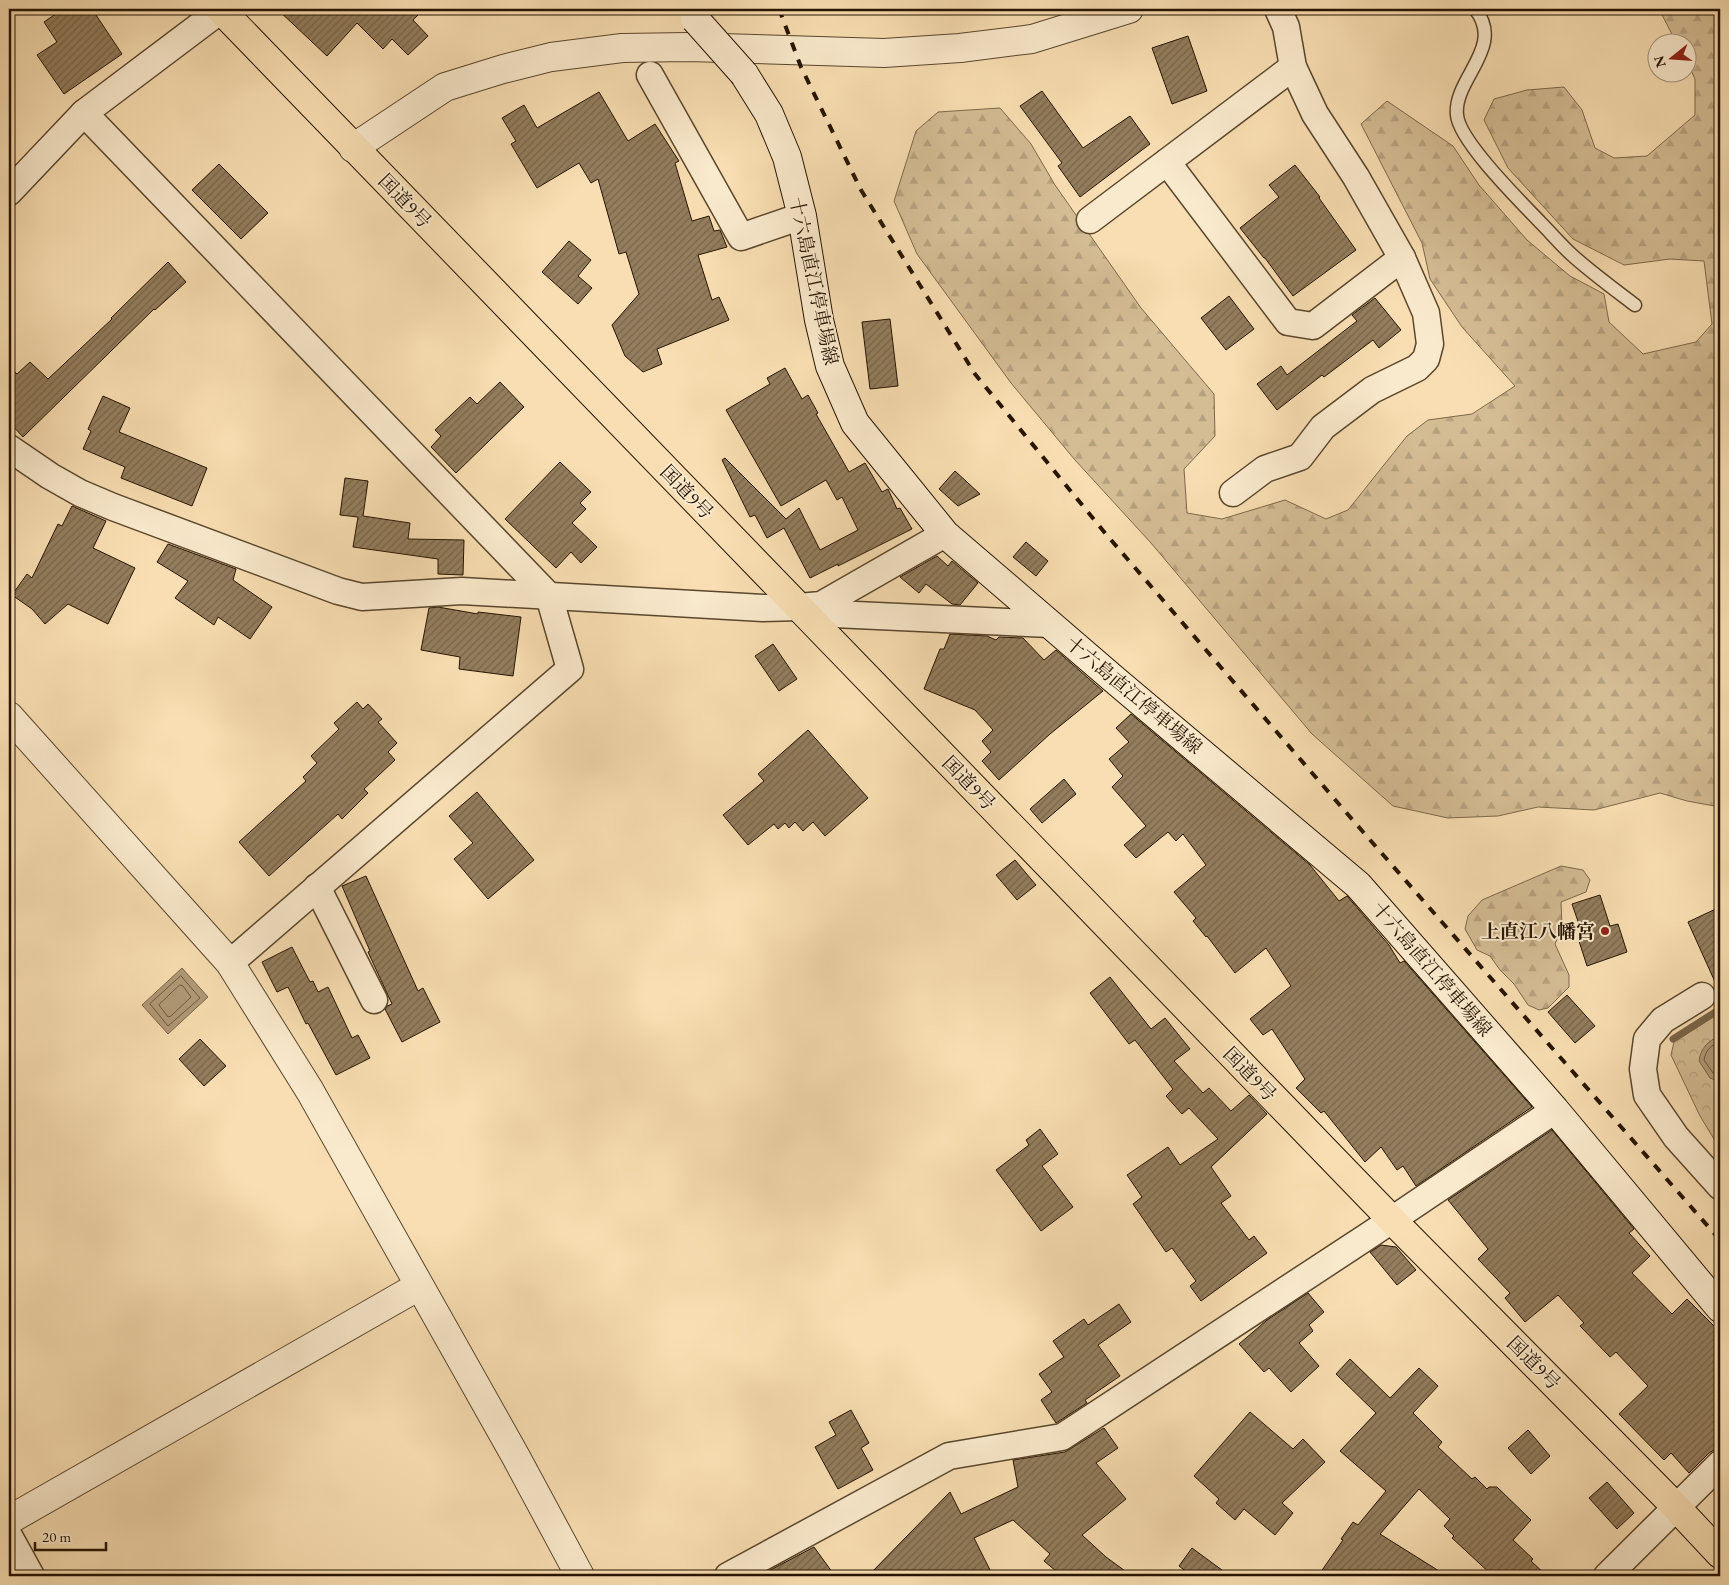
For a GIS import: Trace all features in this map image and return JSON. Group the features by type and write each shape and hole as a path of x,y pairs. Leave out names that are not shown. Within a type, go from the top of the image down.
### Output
{"highway":[{"name":"国道9号","path":"221,9 353,148 810,606 1392,1220 1676,1507 1720,1554"}],"street":[{"path":"9,192 84,113 221,9"},
{"path":"353,148 445,87 503,69 551,57 622,48 688,47 884,53 960,48 1032,39 1129,9"},
{"path":"1233,493 1265,469 1300,457 1323,427 1372,390 1417,368 1426,358 1430,344 1426,313 1402,258 1356,177 1315,114 1293,67 1286,27 1278,9"},
{"name":"十六島直江停車場線","path":"689,14 744,74 769,114 787,157 802,216 819,320 830,366 855,423 945,534 1358,885 1556,1110 1720,1308"},
{"path":"1090,220 1293,67"},
{"path":"650,75 742,237 802,216"},
{"path":"84,113 549,596 570,669 230,963"},
{"path":"1167,162 1288,322 1313,326 1402,258"},
{"path":"9,448 50,476 80,493 113,507 338,591 362,597 462,591 763,608 810,606 834,614 1050,624"},
{"path":"810,606 945,534"},
{"path":"9,716 230,963 310,1091 516,1457 580,1576"},
{"path":"318,887 374,1000"},
{"path":"1702,996 1663,1020 1647,1039 1643,1069 1647,1095 1676,1137 1720,1186"},
{"path":"728,1576 949,1456 1062,1437 1556,1110"},
{"path":"1701,1152 1720,1180"},
{"path":"9,1520 419,1286"},
{"path":"1607,1576 1720,1464"},
{"path":"9,1536 31,1576"}],"lane":[{"path":"1475,9 1486,32 1479,60 1460,92 1457,115 1463,132 1496,176 1571,254 1635,305"}],"green space":[{"path":"1659,9 1720,9 1720,807 1687,801 1660,793 1594,810 1538,807 1498,816 1448,818 1393,806 1312,734 1151,543 1075,460 1011,383 917,254 894,201 916,131 938,112 1000,108 1031,144 1055,185 1141,308 1214,394 1215,436 1184,469 1187,513 1222,519 1285,500 1326,519 1348,510 1407,436 1428,420 1472,414 1515,386 1462,327 1430,279 1422,243 1361,124 1387,101 1453,146 1479,185 1527,240 1570,276 1604,294 1609,322 1643,354 1696,342 1712,324 1704,261 1670,259 1624,265 1573,239 1508,168 1484,120 1494,99 1527,90 1564,87 1582,110 1595,148 1614,158 1647,156 1695,115 1696,32 1671,32"},
{"path":"1561,866 1583,870 1590,880 1586,892 1561,902 1562,927 1555,944 1569,975 1569,987 1548,1008 1539,1010 1528,1005 1514,984 1500,970 1490,956 1477,950 1465,929 1468,916 1482,900"},
{"path":"1720,1013 1720,1149 1700,1116 1671,1055 1674,1042"}],"water":[{"path":"182,968 208,997 168,1034 142,1005"},
{"path":"1720,1035 1720,1082 1710,1078 1699,1061 1701,1052 1706,1045"}],"building":[{"path":"63,9 92,9 122,54 64,94 37,55 57,42 44,22"},
{"path":"277,9 424,9 413,20 428,36 408,55 392,39 383,49 357,23 327,56"},
{"path":"1188,36 1207,91 1172,104 1152,48"},
{"path":"1042,91 1083,148 1130,116 1150,144 1080,197 1058,166 1062,163 1020,106"},
{"path":"599,92 628,141 655,124 679,161 675,163 692,221 709,216 714,231 720,230 727,247 698,255 712,300 719,297 729,320 657,349 662,364 643,372 625,356 612,325 639,294 626,252 619,254 598,179 591,183 579,163 537,188 511,144 516,141 502,118 524,105 537,128"},
{"path":"219,164 268,213 241,239 192,190"},
{"path":"1295,165 1320,197 1356,250 1293,296 1240,228 1279,197 1269,185"},
{"path":"569,241 591,260 578,276 592,288 578,304 542,272"},
{"path":"168,262 186,282 154,309 23,437 9,422 9,366 17,374 30,362 48,379 112,319"},
{"path":"1229,296 1254,329 1226,350 1201,318"},
{"path":"1375,298 1401,330 1379,348 1373,340 1324,377 1322,375 1277,410 1257,384 1281,366 1287,375 1357,321 1352,315"},
{"path":"890,319 898,386 870,389 862,322"},
{"path":"785,368 802,399 808,395 818,413 816,414 849,472 865,463 882,492 888,489 897,509 900,508 912,529 810,578 784,528 767,538 755,515 750,517 722,460 725,458 786,519 799,508 820,550 858,530 842,497 837,500 826,480 781,506 726,410 770,384 767,378"},
{"path":"500,382 524,407 456,473 431,447 441,436 435,430 470,397 477,404"},
{"path":"103,396 130,408 119,432 207,468 192,506 121,478 125,467 83,449 91,431 88,429"},
{"path":"560,462 591,492 580,503 586,509 572,523 597,547 581,563 571,552 556,568 505,519"},
{"path":"955,471 980,494 958,506 939,489"},
{"path":"345,478 368,481 363,516 410,523 408,539 464,540 463,575 438,574 438,559 353,547 358,517 340,515"},
{"path":"72,506 106,521 93,548 135,568 108,624 68,604 45,624 32,609 12,595 27,574 32,578 58,524 62,526"},
{"path":"1026,542 1048,561 1036,576 1013,557"},
{"path":"168,544 236,569 233,580 272,607 250,639 218,617 214,625 175,598 188,581 157,562"},
{"path":"937,556 948,566 952,561 978,583 960,605 952,604 926,584 919,593 900,577"},
{"path":"438,607 478,614 478,612 521,617 513,676 459,669 460,657 421,650 429,608"},
{"path":"950,634 987,636 996,640 999,637 1023,638 1044,660 1056,650 1103,691 1050,734 999,780 982,761 991,752 982,741 993,730 975,710 924,689 940,649 944,649"},
{"path":"773,644 797,679 779,691 755,656"},
{"path":"357,702 363,709 368,704 382,719 378,722 397,743 388,752 395,760 364,789 368,793 342,819 338,814 269,876 239,842 306,781 303,777 317,763 311,756 339,729 334,723"},
{"path":"1131,714 1310,865 1339,901 1347,896 1389,945 1400,963 1404,961 1532,1107 1416,1186 1403,1166 1397,1170 1381,1147 1365,1162 1324,1111 1321,1113 1296,1088 1305,1079 1272,1029 1263,1035 1250,1019 1291,986 1266,948 1235,973 1193,921 1196,918 1174,892 1206,865 1183,834 1176,841 1168,832 1136,858 1124,845 1146,826 1112,787 1123,776 1109,759 1129,742 1116,728"},
{"path":"808,730 868,798 825,836 813,822 803,831 795,822 789,828 785,823 778,829 774,824 748,845 723,815 764,781 758,774"},
{"path":"1064,779 1076,794 1042,823 1030,809"},
{"path":"477,792 534,860 488,899 454,859 473,843 449,816"},
{"path":"1015,860 1036,885 1017,900 996,875"},
{"path":"366,876 418,991 423,988 440,1022 402,1042 385,1009 392,1004 368,952 370,951 342,886"},
{"name":"上直江八幡宮","path":"1600,895 1610,926 1618,924 1627,952 1587,966 1578,938 1583,936 1572,904"},
{"path":"1720,907 1720,993 1688,922"},
{"path":"292,947 310,982 313,981 318,992 328,987 352,1038 358,1035 370,1058 336,1075 308,1023 306,1024 288,987 277,992 262,962"},
{"path":"1110,977 1151,1029 1165,1018 1190,1049 1174,1061 1203,1093 1209,1088 1231,1111 1249,1095 1267,1114 1211,1167 1231,1196 1221,1203 1249,1240 1254,1236 1267,1253 1201,1301 1190,1286 1196,1281 1172,1248 1166,1252 1133,1204 1142,1197 1127,1175 1168,1147 1180,1165 1218,1139 1189,1108 1182,1114 1166,1096 1173,1089 1135,1040 1129,1044 1090,993"},
{"path":"1567,995 1595,1026 1575,1043 1548,1012"},
{"path":"200,1039 226,1066 204,1086 179,1059"},
{"path":"1040,1129 1058,1154 1042,1166 1073,1207 1041,1231 996,1170 1029,1145 1026,1140"},
{"path":"1552,1130 1634,1229 1629,1233 1650,1256 1632,1273 1672,1314 1687,1299 1720,1332 1720,1446 1709,1453 1689,1473 1671,1453 1664,1460 1619,1414 1648,1386 1616,1352 1610,1357 1580,1326 1584,1323 1558,1295 1525,1322 1505,1298 1510,1293 1478,1259 1488,1249 1448,1200"},
{"path":"1381,1245 1396,1247 1416,1270 1397,1285 1370,1252"},
{"path":"1308,1293 1324,1312 1309,1325 1313,1331 1299,1343 1319,1366 1291,1392 1269,1368 1264,1372 1239,1344 1267,1320"},
{"path":"1119,1304 1131,1322 1098,1345 1120,1376 1085,1400 1087,1403 1056,1423 1041,1400 1052,1392 1039,1374 1064,1357 1053,1341 1084,1319 1088,1325"},
{"path":"1350,1359 1390,1398 1419,1368 1438,1386 1413,1413 1442,1442 1438,1447 1472,1479 1475,1477 1487,1489 1489,1487 1497,1487 1531,1520 1513,1540 1547,1576 1493,1576 1452,1538 1454,1536 1444,1526 1450,1519 1419,1489 1380,1534 1447,1576 1318,1576 1353,1522 1358,1525 1386,1491 1340,1451 1376,1413 1336,1374"},
{"path":"851,1410 869,1443 861,1448 873,1470 838,1489 815,1447 836,1435 829,1422"},
{"path":"1250,1412 1293,1449 1303,1439 1325,1462 1282,1503 1293,1513 1275,1535 1244,1509 1235,1520 1216,1503 1219,1499 1194,1476"},
{"path":"1104,1428 1118,1448 1096,1463 1126,1499 1082,1535 1106,1557 1132,1576 1062,1576 1044,1561 1050,1554 1013,1520 974,1538 993,1576 868,1576 950,1492 961,1514 1018,1487 1013,1460 1065,1452"},
{"path":"1528,1430 1550,1456 1531,1474 1508,1448"},
{"path":"1607,1482 1634,1513 1617,1529 1589,1498"},
{"path":"814,1547 835,1576 759,1576"},
{"path":"1192,1548 1230,1576 1192,1576 1179,1566"}],"waterway":[{"path":"1673,1039 1720,1009"}],"railway":[{"path":"779,9 801,67 861,190 975,374 1105,533 1357,825 1720,1240"}],"place":[{"name":"上直江八幡宮","path":"1605,931"}]}
